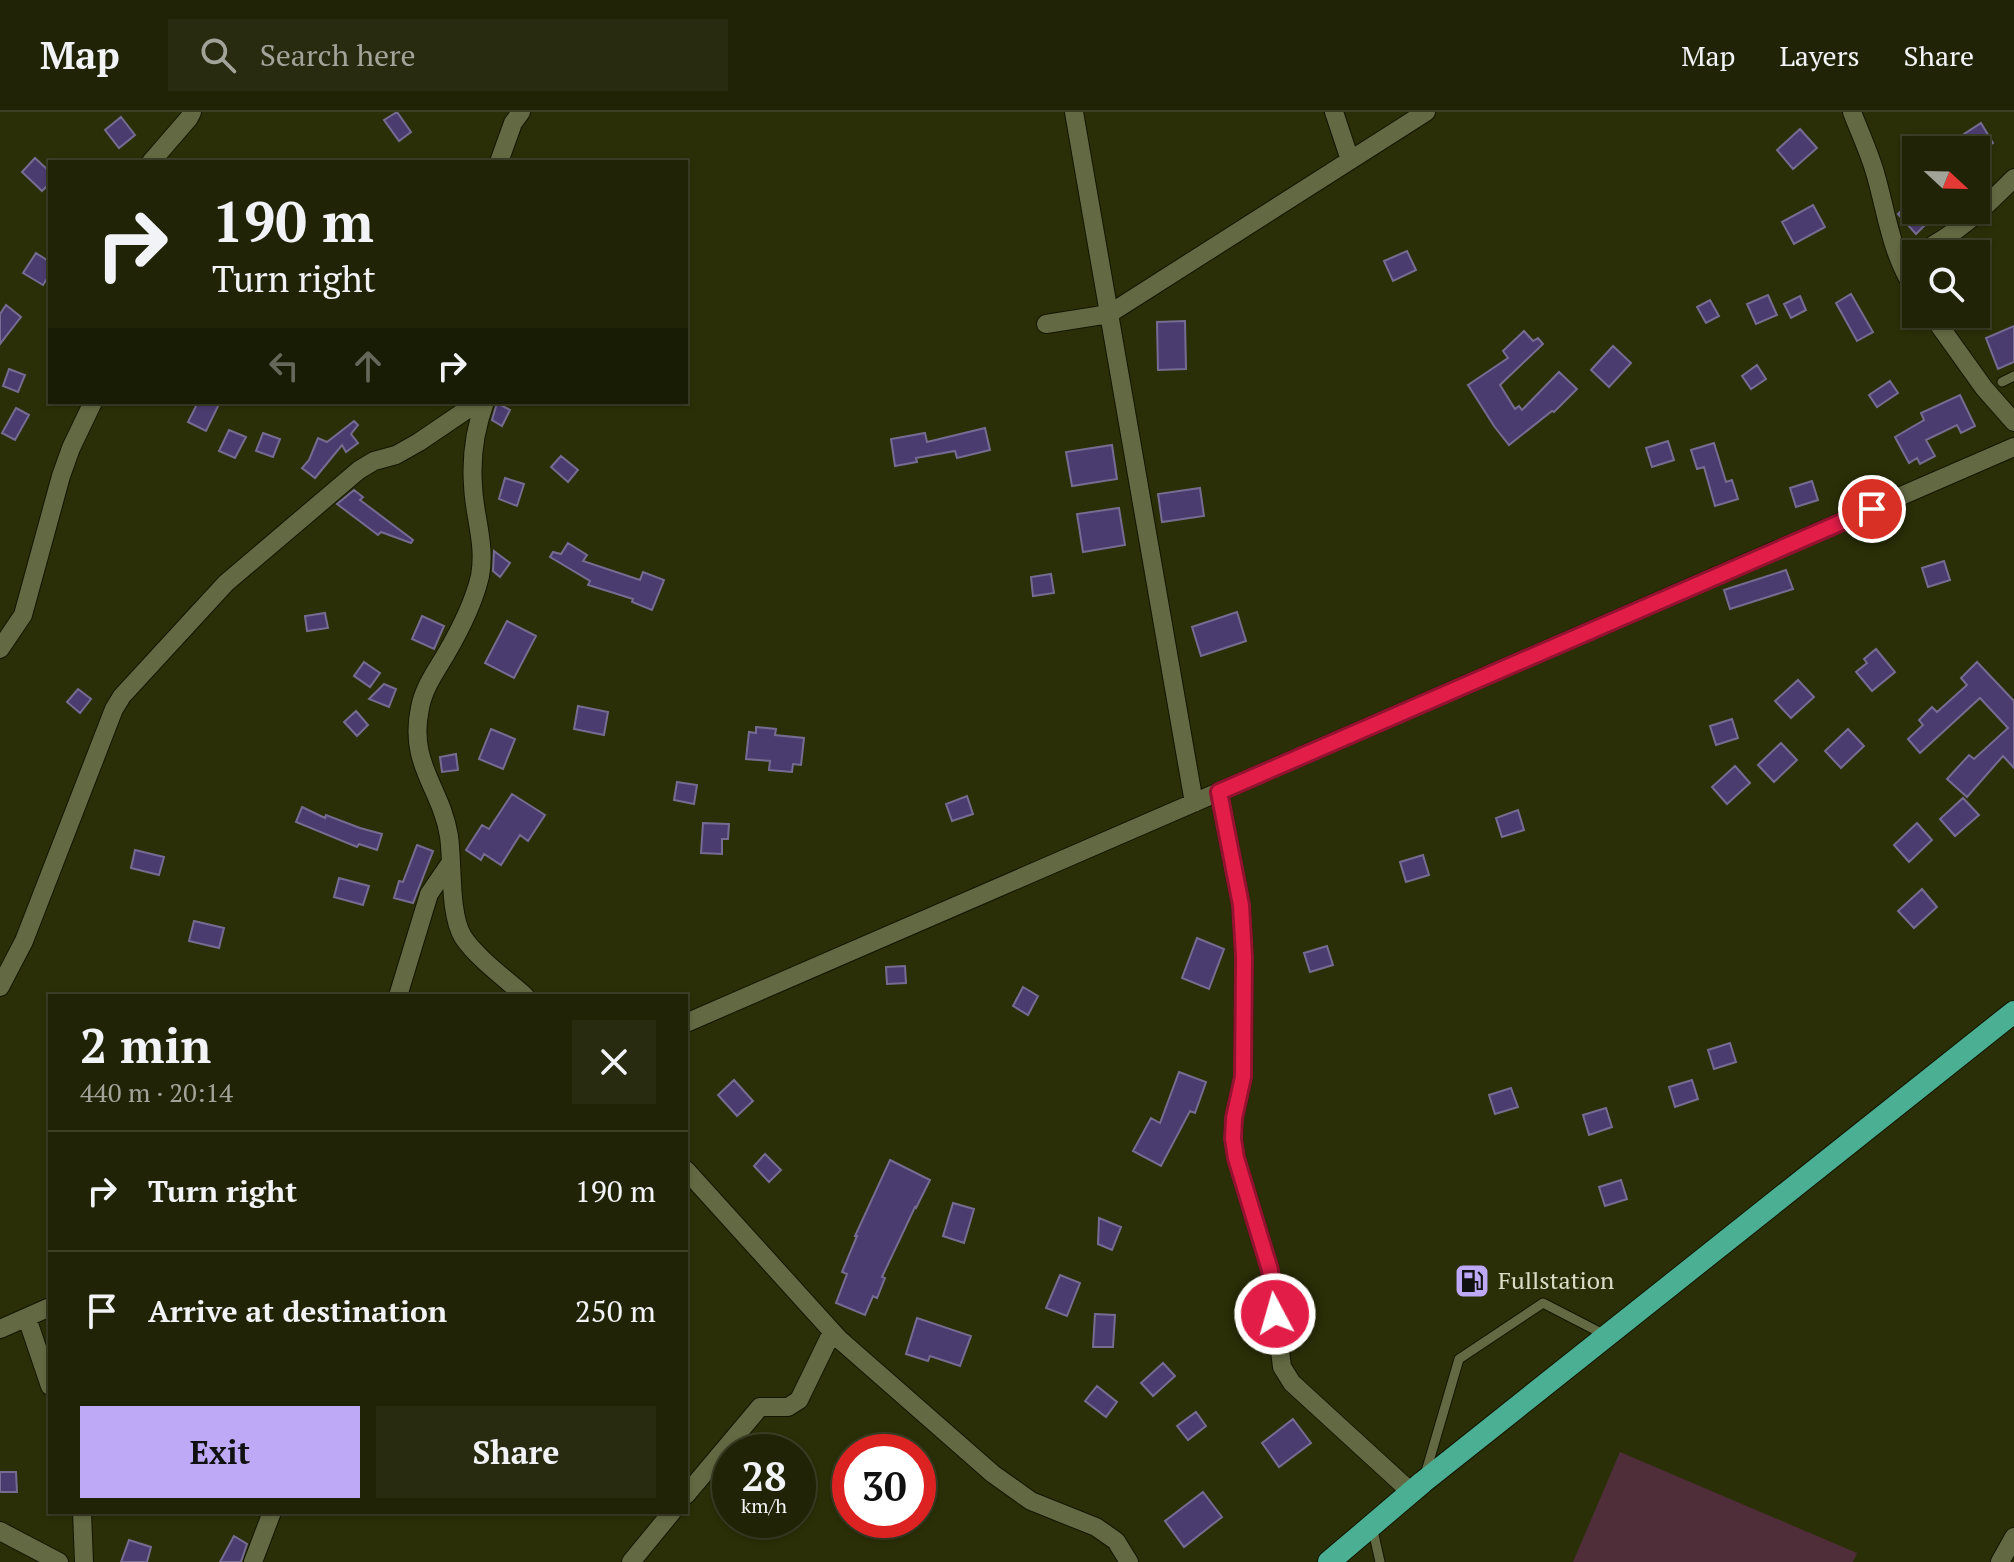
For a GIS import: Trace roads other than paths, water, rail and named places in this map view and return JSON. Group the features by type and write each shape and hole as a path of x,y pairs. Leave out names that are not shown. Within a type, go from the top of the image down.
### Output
{"highway":[{"path":"1329,1562 1417,1487 2014,1012"}],"street":[{"path":"153,160 192,112"},
{"path":"500,160 513,123 521,112"},
{"path":"1074,112 1194,803"},
{"path":"1334,112 1350,160"},
{"path":"1046,324 1109,314 1426,112"},
{"path":"1852,112 1875,172 1892,244 1902,251"},
{"path":"1940,240 1961,228 2014,178"},
{"path":"1941,328 1984,388 2014,422"},
{"path":"3,637 23,615 61,476 92,404"},
{"path":"0,987 24,941 114,709 122,696 226,583 359,470 419,442 475,404"},
{"path":"484,404 473,450 472,488 482,548 480,575 470,605 429,680 420,705 417,727 424,772 448,833 456,918 462,936 472,949 523,994"},
{"path":"688,1022 2014,447"},
{"path":"1219,792 1241,905 1244,957 1243,1077 1233,1139 1270,1270 1282,1367 1292,1383 1417,1487"},
{"path":"399,994 429,894 451,862"},
{"path":"688,1172 832,1332 993,1474 1031,1501 1096,1527 1116,1541 1129,1562"},
{"path":"0,1329 48,1308"},
{"path":"27,1318 48,1380"},
{"path":"688,1493 760,1407 788,1407 799,1400 832,1332"},
{"path":"82,1514 84,1562"},
{"path":"253,1562 271,1514"},
{"path":"631,1562 670,1514"},
{"path":"0,1531 59,1562"},
{"path":"2000,1562 2014,1537"}],"lane":[{"path":"2002,382 2014,376"},
{"path":"1417,1487 1459,1359 1543,1303 1607,1336"},
{"path":"1372,1526 1380,1562"}],"place":[{"name":"Fullstation","path":"1472,1281"}]}
